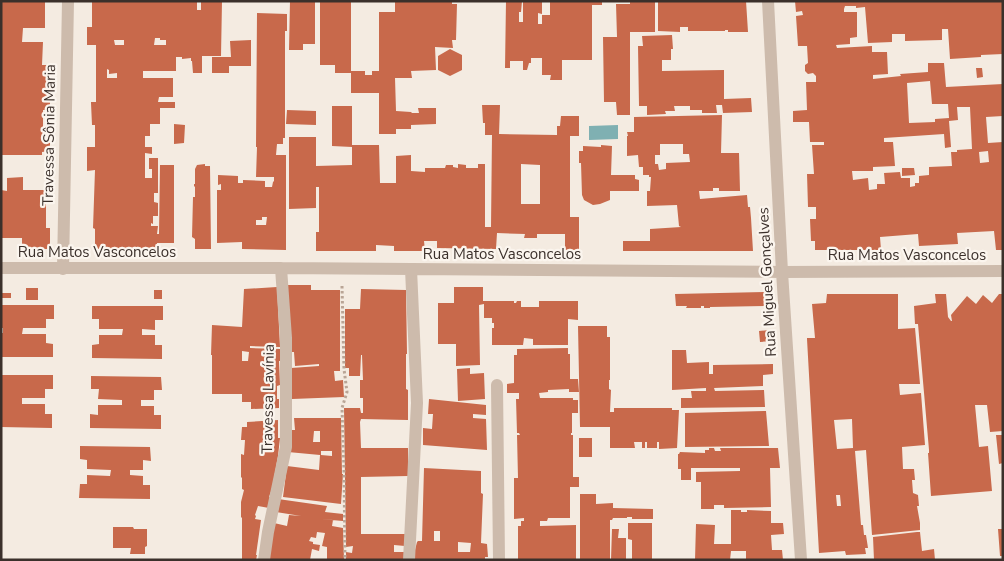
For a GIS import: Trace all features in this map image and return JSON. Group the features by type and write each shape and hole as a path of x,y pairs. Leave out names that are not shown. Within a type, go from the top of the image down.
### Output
{"street":[{"name":"Travessa Sônia Maria","path":"63,269 68,1"},
{"name":"Rua Miguel Gonçalves","path":"768,1 782,272 802,560"},
{"name":"Rua Matos Vasconcelos","path":"1,268 342,268 782,272 1003,271"},
{"name":"Travessa Lavínia","path":"264,560 286,447 286,338 281,268"},
{"path":"409,560 417,403 412,269"},
{"path":"496,385 499,560"}],"path":[{"path":"342,268 344,369 347,392 342,408 345,560"}],"water":[{"path":"618,125 618,139 589,140 589,126"}],"building":[{"path":"1,1 45,1 45,28 23,28 22,42 43,42 42,65 50,65 50,110 43,110 43,132 50,132 50,151 42,152 42,155 1,155"},
{"path":"92,1 197,1 197,10 201,10 201,1 222,1 221,56 202,56 202,73 193,73 191,58 182,59 182,57 176,57 176,71 143,71 143,78 173,78 173,97 159,97 158,102 175,102 175,108 160,108 160,124 150,124 150,136 145,136 145,147 152,147 152,154 145,153 145,178 152,178 152,169 149,169 149,158 158,158 158,193 154,193 154,202 158,203 158,216 153,216 153,224 151,223 151,226 158,226 157,234 159,234 160,165 174,165 174,243 157,243 157,249 95,249 95,229 93,228 95,170 87,171 87,147 95,147 95,125 92,125 91,102 96,102 96,45 87,45 87,27 92,27","holes":["155,38 166,40 166,45 154,45","114,40 124,40 124,45 115,45","107,69 109,74 117,73 117,78 107,78"]},
{"path":"290,1 315,1 315,44 303,44 303,50 289,50"},
{"path":"320,1 351,1 351,71 365,71 365,75 372,75 372,71 379,71 379,12 395,12 395,1 452,1 452,4 457,4 456,40 452,40 453,48 435,47 436,70 411,71 412,78 395,78 396,111 419,113 418,108 436,108 436,124 411,125 411,129 396,129 396,134 379,134 379,93 351,93 351,73 335,73 335,65 320,65"},
{"path":"506,1 522,1 519,22 523,22 523,1 542,1 542,14 538,13 538,24 542,24 542,15 550,15 550,1 602,1 602,5 592,5 592,60 562,60 562,80 550,80 551,75 542,75 542,58 531,58 531,63 529,63 527,70 523,70 523,61 510,61 510,68 505,68"},
{"path":"630,1 655,1 655,32 630,32 630,115 617,115 616,102 604,102 603,37 617,37 616,4 630,4"},
{"path":"658,1 746,1 748,32 728,32 728,30 688,31 688,27 680,27 680,32 658,31"},
{"path":"795,1 1003,1 1003,54 950,59 948,29 942,29 942,40 905,41 905,34 892,34 892,42 868,43 865,7 856,8 856,6 845,6 844,12 857,12 857,37 850,38 850,44 836,45 837,48 872,46 872,52 887,52 888,74 873,75 873,79 901,76 900,74 928,72 928,63 944,63 946,87 1003,84 1003,116 986,117 988,143 1003,142 1003,250 996,250 994,231 957,233 958,244 919,246 918,234 880,237 881,250 815,250 815,241 811,241 810,219 816,219 816,207 808,207 807,174 814,174 812,145 824,145 824,142 810,142 809,122 793,122 793,111 807,110 806,82 816,82 816,76 813,73 808,74 805,71 805,65 808,63 807,46 798,46 796,16 803,15 802,11 796,12","holes":["930,81 932,104 948,104 949,118 935,119 935,122 909,123 907,83","957,107 970,107 972,149 951,152 952,166 929,167 929,175 919,176 919,183 915,183 915,186 910,187 910,178 901,178 900,172 884,173 885,184 877,184 877,189 869,190 868,178 853,180 852,171 873,171 873,167 895,166 893,142 884,142 884,138 944,134 945,148 951,147 949,121 958,120","988,151 989,162 980,163 979,152"]},
{"path":"257,13 287,14 287,31 285,31 285,138 283,138 283,144 277,144 276,155 286,155 286,250 242,249 242,242 217,243 217,190 221,190 221,184 218,185 218,175 238,176 238,183 243,183 243,180 265,181 265,187 272,187 274,177 256,177","holes":["262,217 267,217 266,225 256,225 256,220 262,220"]},
{"path":"672,35 673,49 671,49 671,60 662,60 662,71 724,70 724,99 751,98 752,112 723,113 722,105 716,105 717,113 702,113 702,110 690,110 690,106 674,106 675,111 665,111 666,114 647,115 647,106 639,106 638,46 643,46 642,36"},
{"path":"251,40 251,66 229,66 229,73 212,73 212,57 231,57 230,41"},
{"path":"450,49 462,55 462,70 450,76 438,70 438,56"},
{"path":"976,68 982,68 983,77 977,78"},
{"path":"482,105 500,105 499,134 557,135 557,126 560,126 561,116 579,116 579,136 570,136 570,217 579,217 579,250 565,250 565,234 537,234 537,238 524,238 525,234 497,233 496,249 437,248 437,241 424,241 425,251 394,251 394,246 376,245 376,251 316,251 316,232 319,232 319,187 316,187 316,208 289,209 289,137 316,137 316,166 352,165 352,147 332,146 332,106 352,106 352,145 379,145 380,183 396,183 396,156 411,155 411,171 425,172 425,168 445,168 446,165 453,165 453,167 458,168 458,164 466,165 466,168 478,168 478,164 485,164 485,227 491,227 492,135 485,135 485,123 483,123","holes":["521,164 540,165 540,204 521,204"]},
{"path":"287,110 316,111 316,125 286,124"},
{"path":"722,115 721,153 739,153 740,191 719,191 719,188 713,188 713,191 699,191 700,199 747,195 748,207 750,207 753,251 623,251 623,241 650,241 650,229 681,227 679,226 677,205 647,206 647,191 650,191 651,177 643,175 643,167 639,167 638,155 627,156 627,132 634,132 634,117","holes":["660,144 683,144 683,154 689,154 690,162 666,163 666,169 659,170 658,164 655,164 655,155 660,155"]},
{"path":"174,124 185,125 184,143 174,144"},
{"path":"601,145 612,146 611,175 635,175 635,179 639,180 639,191 610,191 610,200 593,205 584,200 582,195 579,151 583,151 583,146 601,147"},
{"path":"205,164 205,166 210,166 211,249 195,249 195,239 192,237 195,169 197,165"},
{"path":"902,168 914,168 915,175 902,176"},
{"path":"23,177 23,190 44,190 44,188 50,188 51,197 46,197 46,228 50,228 50,249 22,249 22,238 1,238 1,190 7,191 7,178"},
{"path":"287,285 311,285 311,290 340,290 340,371 334,371 335,381 343,380 344,397 292,399 291,368 319,366 319,364 295,366 294,352 290,352"},
{"path":"277,287 280,347 250,346 250,348 280,349 280,385 277,386 279,408 251,409 251,402 242,402 242,394 212,394 212,325 242,327 244,289","holes":["242,351 249,352 248,361 242,361"]},
{"path":"454,287 483,287 483,301 514,301 516,303 521,301 521,307 539,307 539,301 578,301 578,320 568,319 568,345 533,345 533,339 524,338 523,345 492,345 492,328 494,328 494,323 492,323 492,318 484,318 484,304 479,305 480,365 456,366 456,344 438,344 438,303 454,303"},
{"path":"26,288 38,288 38,300 26,300"},
{"path":"361,289 406,290 406,389 408,390 408,420 361,419 360,422 361,448 408,448 408,476 361,477 361,534 406,534 405,546 394,545 394,552 405,552 405,560 346,560 346,552 352,553 353,546 346,547 344,408 360,408 361,413 363,413 363,398 360,398 360,380 363,380 362,355 360,376 349,376 349,368 345,368 345,309 360,309"},
{"path":"154,290 162,290 162,299 154,299"},
{"path":"765,292 766,306 704,308 704,306 701,306 701,308 686,308 687,306 676,306 675,294"},
{"path":"1,293 11,293 11,298 1,298"},
{"path":"827,294 898,294 898,329 915,328 920,384 899,384 900,395 921,393 925,445 902,447 903,469 914,469 915,480 912,480 913,493 918,495 919,506 917,506 920,530 872,535 866,450 855,451 861,525 863,525 868,548 865,548 866,554 846,555 845,551 819,553 807,338 815,338 812,304 826,303","holes":["852,419 853,448 837,449 834,420","836,495 840,495 841,506 837,506"]},
{"path":"935,294 946,294 948,317 952,321 951,315 967,296 976,304 983,295 992,303 999,294 1003,294 1003,431 990,432 987,405 975,405 979,447 988,446 992,491 931,496 918,324 915,324 914,306 936,303"},
{"path":"1,305 54,305 54,319 46,319 46,328 23,328 22,334 46,334 46,343 53,344 53,357 1,357 1,333 3,333 3,328 1,328"},
{"path":"92,306 163,306 163,320 155,320 155,330 142,329 142,335 155,335 155,345 162,345 162,359 92,358 92,345 99,344 99,335 122,335 123,329 99,329 99,319 92,319"},
{"path":"578,326 607,326 607,337 610,337 610,412 614,412 614,408 672,408 672,410 679,410 677,448 659,449 659,442 657,442 657,448 647,448 647,442 645,442 645,448 642,448 642,442 634,442 635,448 610,448 610,427 580,427"},
{"path":"770,330 771,341 760,342 759,331"},
{"path":"568,348 568,354 570,354 570,379 578,379 579,392 569,392 569,389 548,390 548,392 539,393 540,398 573,398 573,400 578,400 578,413 572,413 571,435 573,435 573,477 579,477 579,487 570,487 570,518 548,518 547,521 540,521 540,526 576,525 576,560 518,560 518,526 521,526 521,521 524,521 524,518 514,519 514,478 518,478 517,435 520,435 517,433 516,399 519,399 519,393 507,393 507,384 514,383 514,355 517,355 517,349"},
{"path":"672,350 686,350 687,363 709,362 709,374 713,374 713,365 773,364 773,374 763,375 763,386 714,388 715,391 764,390 765,407 681,408 681,398 692,398 691,391 706,391 706,388 672,390"},
{"path":"470,368 470,374 484,373 485,399 458,401 457,369"},
{"path":"1,375 53,375 53,389 45,389 45,398 22,398 22,404 45,404 45,414 52,414 52,428 1,427"},
{"path":"91,376 161,377 162,390 154,390 154,400 141,400 141,406 154,406 154,415 161,415 161,429 90,428 90,414 98,415 98,405 122,405 122,400 98,399 99,389 91,389"},
{"path":"429,399 486,405 486,415 473,414 473,418 486,419 487,450 423,445 423,428 432,429 433,414 428,414"},
{"path":"766,411 769,446 685,447 685,413"},
{"path":"294,418 341,418 343,474 341,504 283,497 287,466 319,470 320,455 288,452 292,430 295,430","holes":["314,431 320,431 320,442 313,442","321,451 332,451 332,456 321,455"]},
{"path":"278,420 278,438 280,438 269,497 272,498 269,508 258,506 255,515 255,519 261,520 256,560 242,560 241,502 244,490 242,489 241,477 241,454 244,455 245,440 241,440 242,427 247,427 247,422"},
{"path":"996,435 1003,435 1003,463 999,464"},
{"path":"579,438 592,438 592,457 579,457"},
{"path":"80,446 150,447 151,461 143,460 143,470 130,470 130,475 143,476 143,485 150,485 150,499 79,498 80,484 87,484 87,475 110,476 111,470 87,469 87,460 80,459"},
{"path":"709,448 721,451 720,448 778,448 780,468 770,468 771,507 724,508 724,505 714,505 714,509 701,509 701,482 696,482 696,472 740,471 740,468 691,468 691,480 681,480 681,469 678,469 678,454 680,452 705,453 705,450 709,450"},
{"path":"424,468 481,471 481,493 483,494 481,543 487,544 488,557 485,557 485,560 413,560 417,542 422,541","holes":["434,531 440,531 440,541 434,541","458,542 471,543 470,552 458,552"]},
{"path":"580,494 596,494 596,504 613,503 613,508 653,509 653,519 613,518 610,520 610,560 580,560"},
{"path":"278,499 327,506 325,512 343,514 343,521 333,520 332,526 343,528 344,560 327,560 327,547 322,546 325,533 317,532 316,538 311,537 309,541 320,545 319,551 312,549 310,560 267,560 274,523 287,526 289,515 301,516 276,512"},
{"path":"731,510 741,510 741,512 747,512 747,510 771,511 771,523 783,523 784,534 771,535 772,550 782,550 783,560 746,560 746,551 731,551 730,560 695,560 696,524 715,525 714,544 731,544"},
{"path":"628,523 652,523 652,560 632,560 632,540 628,539"},
{"path":"113,527 147,529 145,554 130,554 131,548 113,548"},
{"path":"612,529 619,529 618,538 626,538 626,560 611,560"},
{"path":"998,529 1003,529 1003,556 1000,556"},
{"path":"920,532 922,551 934,549 935,560 874,560 873,537"}]}
